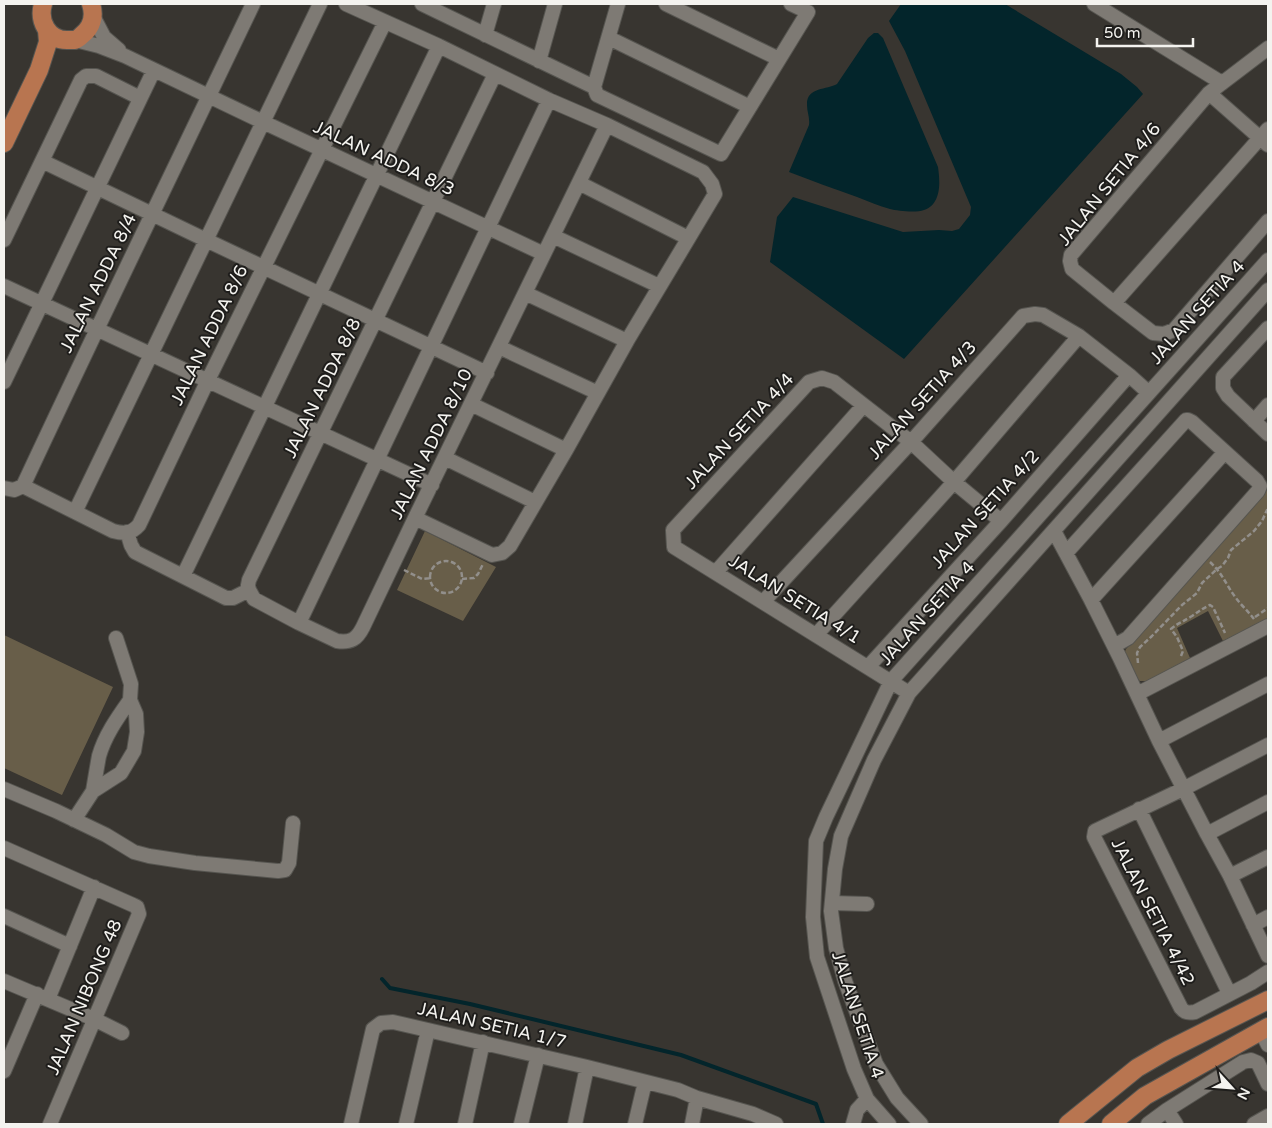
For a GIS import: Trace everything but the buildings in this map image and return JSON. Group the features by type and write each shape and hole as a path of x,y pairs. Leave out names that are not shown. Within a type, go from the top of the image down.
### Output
{"main road":[{"path":"42,4 43,24 47,30 58,38 70,40"},
{"path":"39,70 56,48 88,29 92,23 93,8"},
{"path":"4,144 39,70 48,42 47,30"},
{"path":"1068,1124 1137,1068 1168,1050 1268,1000"},
{"path":"1266,1034 1262,1017 1268,1007"},
{"path":"1206,1032 1238,1020 1251,1022 1266,1034"},
{"path":"1111,1124 1145,1096 1266,1034"}],"street":[{"name":"JALAN ADDA 8/4","path":"23,486 96,329 253,4"},
{"path":"75,512 320,4"},
{"path":"346,4 439,46 549,100 607,125 703,172 712,184 715,194 659,286 510,546 495,553 415,518"},
{"path":"422,4 438,8 485,35 594,87"},
{"path":"485,35 494,4"},
{"path":"539,60 555,4"},
{"path":"618,4 594,87 597,95 721,154 808,12 794,4"},
{"path":"666,4 779,59"},
{"path":"1094,4 1222,83"},
{"path":"93,8 104,37 125,56"},
{"name":"JALAN ADDA 8/6","path":"127,532 134,531 139,525 208,380 385,22"},
{"path":"609,38 750,107"},
{"path":"70,40 99,46 125,56"},
{"path":"183,576 439,46"},
{"name":"JALAN SETIA 4/6","path":"1268,48 1209,93 1071,255 1070,261 1072,268 1153,334 1164,334 1174,330 1268,221"},
{"name":"JALAN ADDA 8/3","path":"125,56 544,254"},
{"path":"4,382 154,70"},
{"name":"JALAN ADDA 8/8","path":"249,590 249,580 496,74"},
{"path":"4,240 80,80 86,76 96,76 140,98"},
{"path":"1114,303 1266,137 1209,93"},
{"path":"4,488 14,490 23,486 113,531 127,532 135,552 226,598 233,598 249,590 254,599 299,623 549,100"},
{"name":"JALAN ADDA 8/10","path":"299,623 337,641 344,642 358,637 607,125"},
{"path":"42,161 486,373"},
{"path":"579,183 688,238"},
{"path":"553,236 659,286"},
{"name":"JALAN SETIA 4","path":"889,1124 866,1099 854,1069 817,957 813,916 816,842 891,681 1268,260"},
{"path":"4,286 432,485"},
{"name":"JALAN SETIA 4","path":"921,1124 897,1098 876,1064 845,981 836,948 831,911 835,869 841,836 874,760 910,693 1268,290"},
{"path":"525,293 627,341"},
{"name":"JALAN SETIA 4/3","path":"763,602 910,442 1022,316 1043,315 1079,336 1149,393"},
{"path":"1268,328 1223,377 1223,388 1228,396 1268,434"},
{"path":"816,635 954,482 1079,336"},
{"path":"499,347 598,394"},
{"name":"JALAN SETIA 4/2","path":"868,667 1001,521 1129,375"},
{"name":"JALAN SETIA 4/4","path":"673,530 809,382 822,378 834,382 910,442 1001,521"},
{"path":"471,404 566,450"},
{"path":"1254,421 1268,405"},
{"path":"716,572 863,406"},
{"path":"1066,553 1186,420 1192,422 1257,481 1260,486 1258,491 1128,638 1114,646"},
{"path":"1091,600 1225,452"},
{"path":"445,458 535,502"},
{"name":"JALAN SETIA 4/1","path":"673,530 674,546 910,693"},
{"path":"1054,531 1091,600 1183,789 1230,876 1268,956"},
{"path":"1137,694 1262,626"},
{"path":"93,791 121,773 134,750 137,732 136,714 130,700 130,684 116,638"},
{"path":"1159,741 1268,684"},
{"path":"74,820 93,791 100,755 106,738 130,700"},
{"name":"JALAN SETIA 4/42","path":"1268,744 1183,789 1095,831 1094,837 1181,1008 1189,1013 1195,1012 1268,972"},
{"path":"4,789 106,835 134,852 195,863 278,871 285,870 289,863 293,823"},
{"path":"1207,834 1268,802"},
{"path":"1139,809 1229,993"},
{"name":"JALAN NIBONG 48","path":"4,848 133,905 139,914 50,1124"},
{"path":"1230,876 1268,856"},
{"path":"4,1071 70,946 94,887"},
{"path":"832,903 866,904"},
{"path":"4,916 70,946"},
{"path":"1253,925 1268,917"},
{"path":"4,980 122,1033"},
{"name":"JALAN SETIA 1/7","path":"351,1124 373,1029 381,1022 393,1022 483,1042 678,1090 752,1119 776,1124"},
{"path":"406,1124 428,1030"},
{"path":"464,1124 483,1042"},
{"path":"521,1124 538,1055"},
{"path":"1148,1124 1243,1062 1251,1060 1258,1063 1268,1084"},
{"path":"575,1124 587,1067"},
{"path":"635,1124 645,1082"},
{"path":"692,1124 697,1098"},
{"path":"853,1124 857,1110 866,1099"},
{"path":"1167,1110 1176,1124"},
{"path":"1254,1124 1268,1116"}],"path":[{"path":"1141,669 1137,653 1140,647 1182,605 1197,593 1202,583 1222,566 1231,550 1262,522 1268,510"},
{"path":"462,579 474,578 495,553"},
{"path":"1206,558 1217,569 1235,597 1262,626"},
{"path":"446,561 456,564 462,573 462,579 457,589 447,593 442,592 436,590 433,586 432,570 440,562 446,561"},
{"path":"393,565 422,579 431,578"},
{"path":"1179,660 1183,651 1171,629 1200,609 1210,605 1213,607 1225,633 1228,634"},
{"path":"1247,622 1268,608"}],"shaded area":[{"path":"1268,489 1268,619 1223,641 1208,611 1177,628 1190,658 1148,681 1136,679 1124,654 1126,649"},
{"path":"425,531 496,567 463,621 397,590"},
{"path":"4,635 113,687 62,795 4,768"}],"water":[{"path":"901,4 1005,4 1121,74 1143,94 904,359 770,262 777,217 793,197 903,232 952,231 959,229 970,215 971,207 905,51 889,21"},
{"path":"874,33 878,33 883,38 938,167 939,192 934,203 921,211 912,212 890,209 789,172 809,125 807,105 810,95 813,92 837,84 868,38"}],"waterway":[{"path":"382,979 390,988 470,1004 681,1055 816,1104 823,1124"}]}
